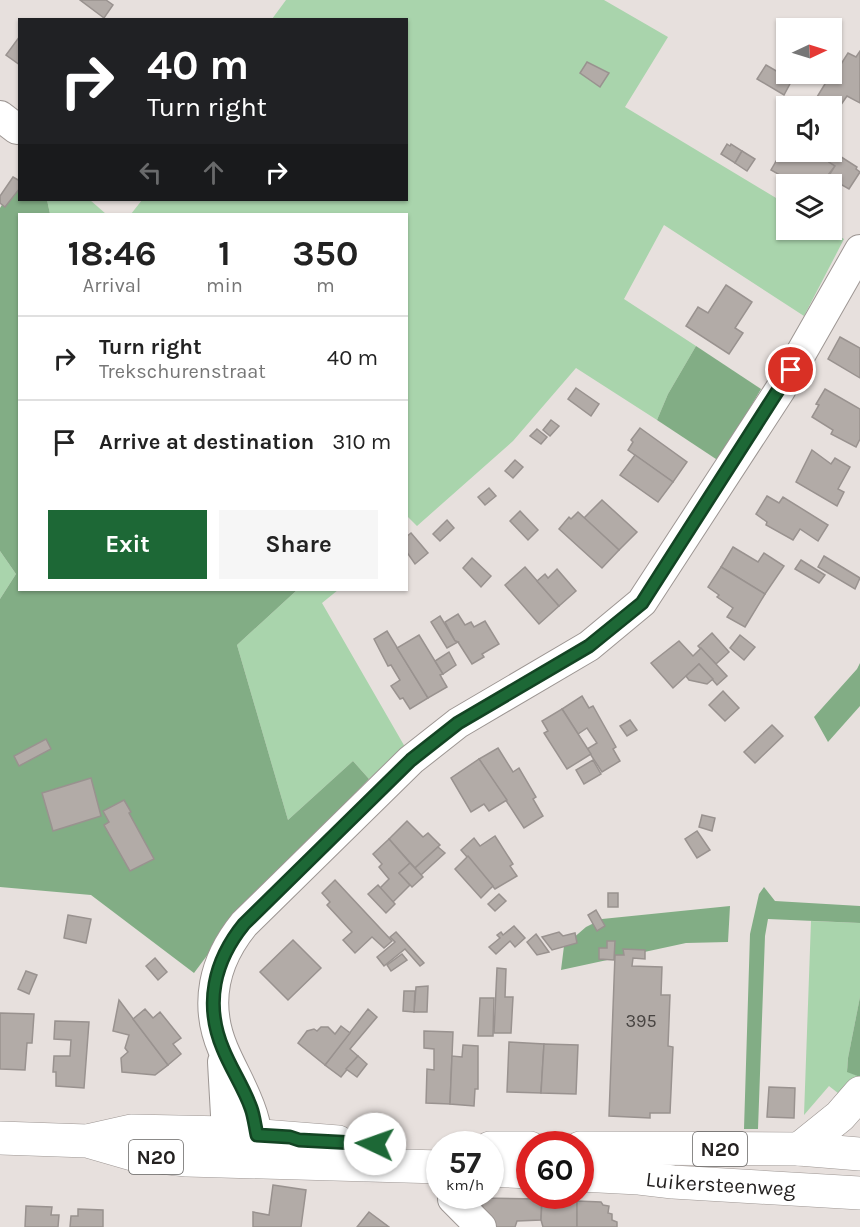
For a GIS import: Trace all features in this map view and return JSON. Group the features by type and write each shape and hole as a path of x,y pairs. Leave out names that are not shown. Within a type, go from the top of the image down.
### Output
{"main road":[{"path":"799,1149 840,1116 860,1093"},
{"name":"N20","path":"241,1148 290,1137 299,1140 426,1146"},
{"name":"N20","path":"0,1138 87,1141 132,1154 241,1148 426,1166"},
{"name":"Luikersteenweg","path":"594,1148 799,1149 860,1154"},
{"name":"Luikersteenweg","path":"594,1175 860,1193"}],"street":[{"path":"241,1148 252,1109 222,1047 215,1022 215,979 231,940 244,924 411,760 458,723 589,646 642,603 780,390 860,250"},
{"path":"463,1209 481,1227"}],"green space":[{"path":"286,0 604,0 668,37 625,107 776,198 776,240 844,239 804,316 664,225 624,299 696,346 668,394 657,420 576,368 513,441 417,526 408,517 408,213 132,213 141,201 408,201 408,18 273,18"},
{"path":"18,180 18,201 47,201 50,213 18,213 18,591 296,591 237,645 288,820 353,761 369,779 238,914 194,973 91,895 0,887 0,599 16,574 0,551 0,208"},
{"path":"47,201 91,201 105,213 50,213"},
{"path":"696,346 761,389 719,461 657,420 668,394"},
{"path":"0,551 16,574 0,599"},
{"path":"296,591 337,591 322,603 405,747 369,779 353,761 288,820 237,645"},
{"path":"860,663 860,706 828,742 814,717"},
{"path":"764,887 775,901 860,906 860,923 768,919 765,936 758,1129 744,1129 750,934 759,894"},
{"path":"730,906 728,942 686,943 561,970 564,946 586,927 602,919"},
{"path":"811,921 860,923 860,997 847,1071 860,1079 843,1097 829,1086 804,1115"},
{"path":"860,997 860,1077 847,1072"}],"building":[{"path":"80,0 106,0 113,5 104,18"},
{"path":"18,39 18,64 6,55"},
{"path":"860,51 860,103 847,96 842,103 842,96 818,96 825,84 842,84 842,63 848,53 856,57"},
{"path":"587,62 609,73 600,87 580,73"},
{"path":"766,65 776,71 776,84 790,84 784,95 757,79"},
{"path":"727,144 742,151 735,163 721,154"},
{"path":"742,151 755,159 747,171 735,163"},
{"path":"842,157 857,167 856,169 860,172 849,189 842,185 842,174 830,174 835,166 829,162 842,162"},
{"path":"776,161 829,162 835,166 829,174 778,174 771,170"},
{"path":"13,177 18,180 18,191 5,207 0,203 0,196"},
{"path":"726,285 752,302 735,328 743,333 729,354 686,326 698,307 708,313"},
{"path":"840,337 860,348 860,378 828,359"},
{"path":"576,388 599,404 591,416 568,399"},
{"path":"825,389 860,409 860,439 856,447 831,434 833,430 812,417 819,405 816,404"},
{"path":"551,420 559,426 550,436 543,430"},
{"path":"640,428 687,462 673,482 628,450 633,442 631,440"},
{"path":"537,429 547,437 541,444 530,436"},
{"path":"812,450 831,464 835,458 850,467 838,489 844,492 837,506 796,482"},
{"path":"635,455 673,482 658,502 620,475"},
{"path":"515,460 523,467 513,478 505,471"},
{"path":"489,488 496,496 485,505 478,497"},
{"path":"767,496 779,503 783,497 828,525 818,541 800,529 793,540 766,525 767,522 756,514"},
{"path":"602,500 637,532 619,550 584,518"},
{"path":"520,511 538,530 528,540 510,521"},
{"path":"578,512 619,550 602,568 559,529 569,517 571,519"},
{"path":"447,520 454,528 440,541 433,534"},
{"path":"411,533 428,553 415,564 408,554 408,535"},
{"path":"733,547 758,562 764,553 784,566 765,594 721,567"},
{"path":"824,556 860,578 855,589 818,567"},
{"path":"472,558 491,576 481,587 463,568"},
{"path":"801,560 825,575 819,583 795,569"},
{"path":"525,567 559,606 539,624 505,585"},
{"path":"721,567 765,594 745,627 727,617 733,608 717,597 719,595 708,587"},
{"path":"557,569 576,591 559,606 537,581 545,574 548,578"},
{"path":"458,614 465,625 471,622 474,627 485,621 499,644 482,654 484,657 472,664 458,642 455,641 445,622"},
{"path":"440,616 455,641 458,642 447,648 431,622"},
{"path":"387,631 428,698 410,709 391,686 400,680 391,665 388,666 374,639"},
{"path":"712,633 729,652 716,664 698,646"},
{"path":"419,635 443,674 440,675 447,687 428,698 397,648"},
{"path":"740,635 755,647 744,660 730,648"},
{"path":"679,641 693,656 701,648 727,676 717,685 699,664 673,688 651,663"},
{"path":"449,652 456,665 443,674 435,661"},
{"path":"699,664 713,679 707,684 689,680 686,676"},
{"path":"723,691 739,708 725,721 709,705"},
{"path":"582,696 589,708 593,706 616,747 613,749 620,761 602,772 587,749 597,743 587,728 578,734 562,709"},
{"path":"562,709 591,754 567,769 544,733 548,731 542,721"},
{"path":"630,720 637,730 627,736 620,726"},
{"path":"772,725 783,736 755,763 744,752"},
{"path":"46,739 51,749 19,766 14,756"},
{"path":"498,748 513,772 519,768 536,797 533,799 543,816 524,828 479,759"},
{"path":"479,759 507,800 489,811 484,804 471,812 451,778"},
{"path":"593,760 601,774 584,784 576,770"},
{"path":"91,778 101,816 53,831 42,793"},
{"path":"124,800 154,859 130,871 104,825 109,822 103,811"},
{"path":"702,815 715,818 712,831 699,827"},
{"path":"407,821 423,837 428,833 440,845 415,868 389,839"},
{"path":"697,831 710,850 697,858 685,839"},
{"path":"495,836 513,864 510,866 517,876 495,889 461,850 474,838 480,846"},
{"path":"389,839 410,863 399,873 410,885 393,902 380,888 389,879 379,867 382,864 373,854"},
{"path":"438,847 445,853 421,875 415,868"},
{"path":"468,856 493,886 481,898 455,869"},
{"path":"410,863 423,877 412,887 399,873"},
{"path":"335,880 392,941 384,948 372,937 355,953 343,940 352,932 327,905 330,902 322,893"},
{"path":"378,885 395,904 386,913 368,894"},
{"path":"608,893 618,893 618,907 608,907"},
{"path":"499,894 506,901 495,911 488,904"},
{"path":"596,910 605,926 597,931 588,915"},
{"path":"68,915 91,919 86,943 64,938"},
{"path":"514,926 525,938 515,947 510,941 496,954 489,947 500,938 497,935 501,932 503,935"},
{"path":"396,932 424,963 420,966 405,949 384,966 377,957 395,942 390,937"},
{"path":"559,932 563,936 575,933 577,943 552,950 542,937"},
{"path":"536,934 549,952 537,955 527,942"},
{"path":"293,940 321,968 288,1000 260,972"},
{"path":"607,941 615,941 614,960 599,959 599,948 607,948"},
{"path":"623,949 645,950 645,959 633,958 632,966 662,967 661,995 670,995 668,1046 673,1047 670,1113 650,1113 650,1118 609,1116 615,955 624,955"},
{"path":"402,954 407,960 391,971 387,965"},
{"path":"155,958 167,972 158,980 146,966"},
{"path":"497,968 506,969 505,997 513,997 511,1033 494,1033"},
{"path":"26,971 37,975 29,994 18,989"},
{"path":"428,986 427,1012 414,1012 416,987"},
{"path":"404,991 415,991 414,1012 403,1011"},
{"path":"480,998 494,998 493,1036 478,1036"},
{"path":"119,1000 168,1065 155,1075 122,1072 121,1058 128,1052 125,1048 129,1035 113,1031"},
{"path":"145,1009 153,1018 160,1012 181,1038 173,1044 181,1054 168,1065 133,1019"},
{"path":"368,1009 377,1017 350,1049 358,1056 341,1077 325,1065"},
{"path":"0,1013 34,1014 32,1043 27,1043 25,1070 0,1069"},
{"path":"55,1021 89,1022 84,1088 56,1086 56,1072 53,1072 54,1056 70,1056 71,1040 54,1039"},
{"path":"341,1026 350,1033 325,1065 298,1043 307,1031 314,1029 317,1031 321,1027 328,1027 335,1034"},
{"path":"424,1031 453,1032 450,1104 426,1103 427,1069 434,1070 434,1049 424,1048"},
{"path":"509,1042 544,1044 541,1093 507,1092"},
{"path":"544,1044 578,1045 576,1094 541,1093"},
{"path":"463,1045 478,1046 478,1089 475,1089 474,1106 450,1104 452,1056 462,1057"},
{"path":"358,1056 367,1064 357,1077 346,1069"},
{"path":"769,1087 795,1088 794,1118 767,1117"},
{"path":"273,1185 306,1190 301,1227 253,1227 253,1212 269,1215"},
{"path":"504,1198 516,1199 516,1209 542,1209 541,1220 517,1221 515,1227 495,1227 486,1217 483,1209 504,1209"},
{"path":"594,1202 609,1206 608,1213 612,1214 612,1220 617,1222 617,1227 577,1227 577,1209 594,1209"},
{"path":"26,1206 52,1207 51,1215 59,1215 58,1227 25,1227"},
{"path":"78,1209 103,1210 103,1227 70,1227 71,1216 78,1216"},
{"path":"542,1209 577,1209 577,1227 543,1227"},
{"path":"369,1212 389,1227 357,1227"}],"route":[{"path":"375,1144 257,1135 252,1109 222,1047 215,1022 215,979 231,940 244,924 411,760 458,723 589,646 642,603 791,370"}]}
